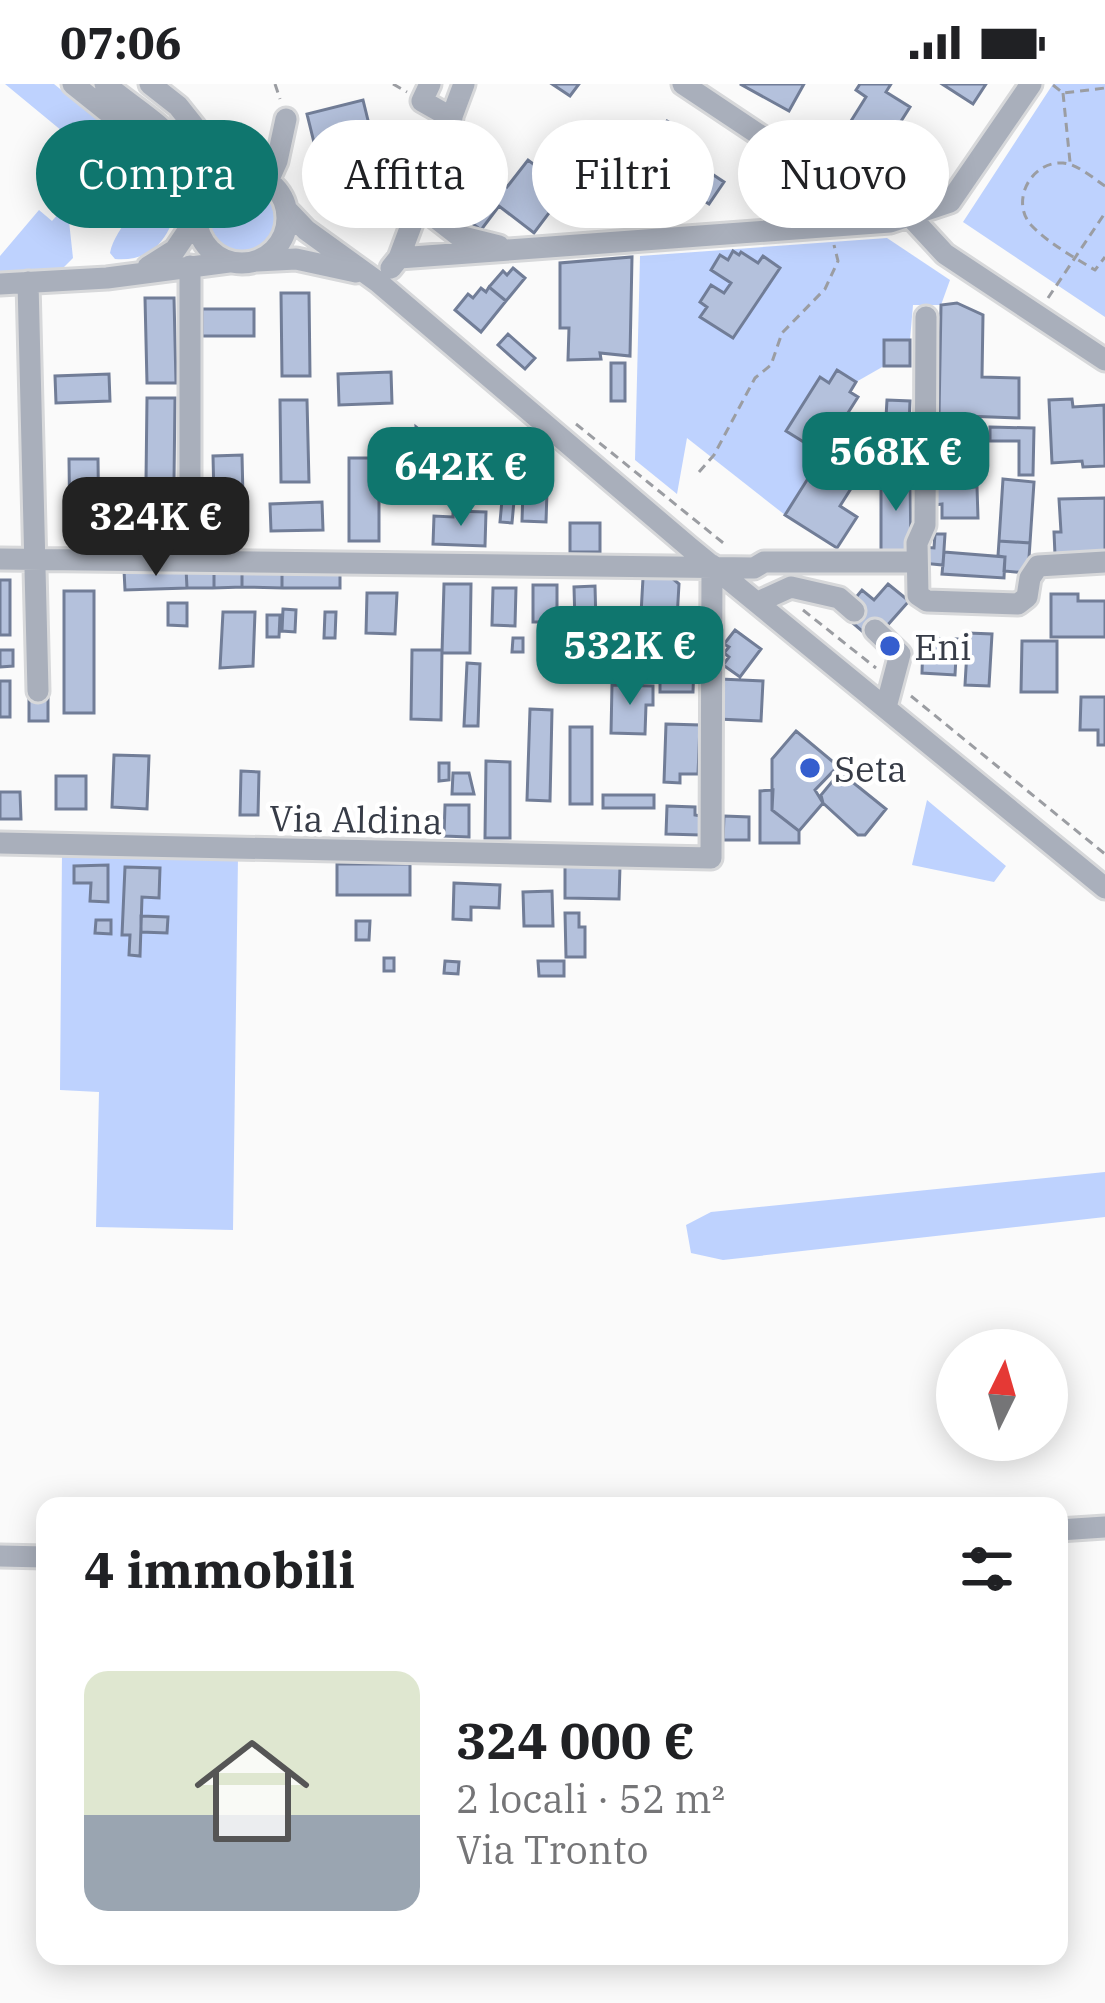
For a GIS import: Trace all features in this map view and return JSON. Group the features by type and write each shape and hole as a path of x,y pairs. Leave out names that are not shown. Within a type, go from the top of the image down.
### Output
{"street":[{"path":"73,84 118,120"},
{"path":"105,84 150,120"},
{"path":"150,84 190,120"},
{"path":"430,84 422,101 452,118 464,84"},
{"path":"683,84 741,120"},
{"path":"949,202 1031,84"},
{"path":"278,156 286,119"},
{"path":"278,193 306,230 373,278 712,566 1105,888"},
{"path":"257,261 282,240 287,210"},
{"path":"130,274 175,250 188,228"},
{"path":"201,228 205,244 229,262"},
{"path":"373,278 399,258 410,228"},
{"path":"449,228 459,236 518,249"},
{"path":"399,258 836,228"},
{"path":"912,228 1105,360"},
{"path":"0,284 296,260 373,278"},
{"path":"190,266 190,482"},
{"path":"28,282 38,691"},
{"path":"926,317 926,526 917,543 918,595 927,602 1018,604 1027,597 1038,566 1105,562"},
{"path":"0,559 754,568 764,562 916,562"},
{"path":"654,640 664,635 712,636 712,566"},
{"path":"758,602 791,586 839,598 854,611"},
{"path":"874,630 900,654 886,707"},
{"name":"Via Aldina","path":"0,843 711,857 712,636"},
{"path":"1068,1529 1105,1527"},
{"path":"0,1556 36,1557"}],"path":[{"path":"1052,84 1063,93 1070,164"},
{"path":"1063,93 1105,88"},
{"path":"1105,186 1070,164 1043,166 1030,178 1023,194 1030,224 1095,271 1105,256"},
{"path":"1036,314 1105,213"},
{"path":"1096,227 1105,233"},
{"path":"167,228 172,231"},
{"path":"699,472 755,378 771,365 782,334 826,289 838,261 830,229"}],"shaded area":[{"path":"5,84 54,84 98,120 49,120"},
{"path":"1053,84 1105,84 1105,317 963,222"},
{"path":"36,214 36,228 70,228 73,258 63,268 0,273 0,256"},
{"path":"122,228 169,228 155,248 131,259 115,259 110,253"},
{"path":"211,228 273,228 265,242 242,252 229,249"},
{"path":"887,238 950,280 941,305 913,305 910,340 884,341 884,366 856,382 837,370 829,383 819,378 787,431 821,453 785,515 687,438 677,494 635,460 640,256"},
{"path":"927,800 1006,866 994,882 912,865"},
{"path":"62,852 238,856 233,1230 96,1227 99,1092 60,1090"},
{"path":"1105,1172 1105,1217 723,1260 691,1253 686,1225 711,1212"}],"building":[{"path":"552,84 579,84 570,96"},
{"path":"740,84 804,84 789,111"},
{"path":"860,84 891,84 886,92 910,107 902,120 852,120 866,97 856,90"},
{"path":"942,84 986,84 973,104"},
{"path":"363,100 368,120 308,120 307,114"},
{"path":"528,160 532,163 532,228 538,228 534,233 508,213 508,186"},
{"path":"714,175 724,182 714,197"},
{"path":"733,251 758,263 763,256 780,268 733,338 700,317 707,307 700,302 711,285 724,293 731,283 711,270 720,255 728,260"},
{"path":"632,257 630,356 600,353 601,359 568,360 569,328 560,328 560,263"},
{"path":"513,268 525,278 506,301 489,287 503,271 507,275"},
{"path":"489,287 506,301 481,332 455,310 468,294 473,298 481,288 486,292"},
{"path":"281,293 309,293 310,376 282,376"},
{"path":"145,298 174,298 176,383 147,383"},
{"path":"957,303 983,315 982,377 1019,378 1019,418 939,415 941,305"},
{"path":"202,309 254,309 254,336 202,336"},
{"path":"508,334 535,358 525,369 498,345"},
{"path":"884,340 910,340 910,366 884,366"},
{"path":"611,363 625,363 625,401 611,401"},
{"path":"837,370 856,382 850,392 858,397 839,427 855,437 839,464 786,431 820,377 829,383"},
{"path":"391,372 392,403 339,405 338,374"},
{"path":"109,374 110,401 56,403 55,376"},
{"path":"147,398 175,398 174,482 146,481"},
{"path":"1072,399 1073,407 1104,405 1105,466 1083,467 1082,461 1052,463 1049,400"},
{"path":"280,400 307,400 309,482 281,482"},
{"path":"887,400 910,401 908,448 878,446 879,416 886,417"},
{"path":"416,427 473,475 473,482 418,483"},
{"path":"990,427 1034,428 1033,475 1019,475 1019,441 990,441"},
{"path":"940,440 986,440 986,468 940,468"},
{"path":"242,455 244,540 215,541 213,456"},
{"path":"349,458 379,458 379,541 349,541"},
{"path":"69,459 98,459 99,540 70,540"},
{"path":"817,464 852,487 840,506 857,517 837,548 785,515"},
{"path":"881,475 910,475 911,552 881,552"},
{"path":"1003,479 1034,482 1030,543 999,541"},
{"path":"960,483 960,487 977,487 978,518 942,518 942,504 935,505 934,484"},
{"path":"523,490 547,491 546,522 522,521"},
{"path":"1105,498 1105,553 1055,555 1054,532 1061,532 1059,499"},
{"path":"502,500 514,501 512,523 500,522"},
{"path":"186,502 187,531 136,532 135,503"},
{"path":"322,502 323,530 271,531 270,504"},
{"path":"453,511 486,512 485,546 433,544 434,516 453,517"},
{"path":"570,523 600,523 600,552 570,552"},
{"path":"935,534 945,534 943,565 921,563 922,547 934,548"},
{"path":"999,541 1030,543 1028,573 1004,571"},
{"path":"944,552 1005,557 1004,578 942,574"},
{"path":"242,567 282,567 282,588 242,587"},
{"path":"242,567 242,587 214,588 214,568"},
{"path":"282,567 340,569 340,588 282,588"},
{"path":"186,568 187,588 125,590 124,570"},
{"path":"186,568 214,568 214,588 187,588"},
{"path":"671,577 679,584 677,619 649,619 641,614 643,578"},
{"path":"0,580 10,580 10,635 0,635"},
{"path":"444,584 471,584 470,653 442,653"},
{"path":"888,584 909,601 885,628 869,637 848,619 853,601 862,590 874,600"},
{"path":"533,585 557,585 557,622 533,622"},
{"path":"595,586 596,624 575,624 574,587"},
{"path":"493,588 516,588 515,626 492,625"},
{"path":"64,591 94,591 94,713 64,713"},
{"path":"367,593 397,593 395,634 366,633"},
{"path":"1051,594 1105,601 1105,637 1051,637"},
{"path":"168,603 187,603 187,626 168,625"},
{"path":"283,609 296,610 295,632 282,631"},
{"path":"607,611 634,612 634,626 606,625"},
{"path":"223,612 255,612 253,666 220,668"},
{"path":"325,612 336,612 335,638 324,638"},
{"path":"267,615 280,615 279,637 267,637"},
{"path":"735,630 761,649 740,677 723,665 729,657 724,644"},
{"path":"968,633 992,634 989,686 965,685"},
{"path":"548,635 564,636 563,650 547,649"},
{"path":"513,638 523,638 523,652 512,652"},
{"path":"923,638 957,639 955,675 922,673"},
{"path":"1022,641 1057,641 1057,692 1021,692"},
{"path":"660,645 700,646 693,692 660,692"},
{"path":"0,650 13,650 13,666 0,667"},
{"path":"412,650 442,650 441,720 411,719"},
{"path":"467,663 480,664 478,726 464,726"},
{"path":"720,679 763,681 761,721 718,719"},
{"path":"0,681 10,681 10,717 0,717"},
{"path":"612,685 653,686 653,705 646,705 645,734 611,733"},
{"path":"1081,697 1105,697 1105,745 1098,745 1098,730 1080,730"},
{"path":"29,698 48,698 48,721 29,721"},
{"path":"530,709 552,710 550,801 527,800"},
{"path":"666,724 700,725 698,774 680,774 680,783 664,782"},
{"path":"570,727 592,727 592,804 570,804"},
{"path":"796,731 838,766 815,790 823,803 799,831 772,810 772,759"},
{"path":"114,755 149,756 147,809 112,807"},
{"path":"486,761 510,762 510,838 485,838"},
{"path":"439,763 449,763 449,780 439,781"},
{"path":"241,771 259,772 258,815 240,815"},
{"path":"840,772 886,809 865,835 858,835 823,803 821,795"},
{"path":"453,773 469,773 474,794 452,794"},
{"path":"56,776 86,776 86,809 56,809"},
{"path":"773,790 772,810 799,831 799,843 760,843 760,791"},
{"path":"0,792 20,792 21,819 0,819"},
{"path":"603,795 654,795 654,808 603,808"},
{"path":"445,805 469,805 469,837 444,836"},
{"path":"667,806 695,807 695,815 701,816 700,835 666,834"},
{"path":"724,816 749,817 749,840 723,840"},
{"path":"337,864 410,864 410,895 337,895"},
{"path":"108,865 108,902 90,901 91,883 74,883 74,866"},
{"path":"565,865 620,866 619,899 565,898"},
{"path":"125,867 160,868 159,898 142,897 140,956 129,955 130,935 122,935"},
{"path":"454,883 500,885 499,908 471,907 471,920 453,919"},
{"path":"552,891 553,926 524,926 523,892"},
{"path":"565,913 579,913 579,927 585,927 585,957 566,957"},
{"path":"141,916 168,917 167,933 141,932"},
{"path":"96,920 111,920 111,934 95,933"},
{"path":"356,921 370,921 369,940 356,940"},
{"path":"384,958 394,958 394,971 384,971"},
{"path":"445,961 459,962 458,974 444,973"},
{"path":"538,961 564,961 564,976 539,976"}],"place":[{"name":"Eni","path":"890,646"},
{"name":"Seta","path":"810,768"}]}
